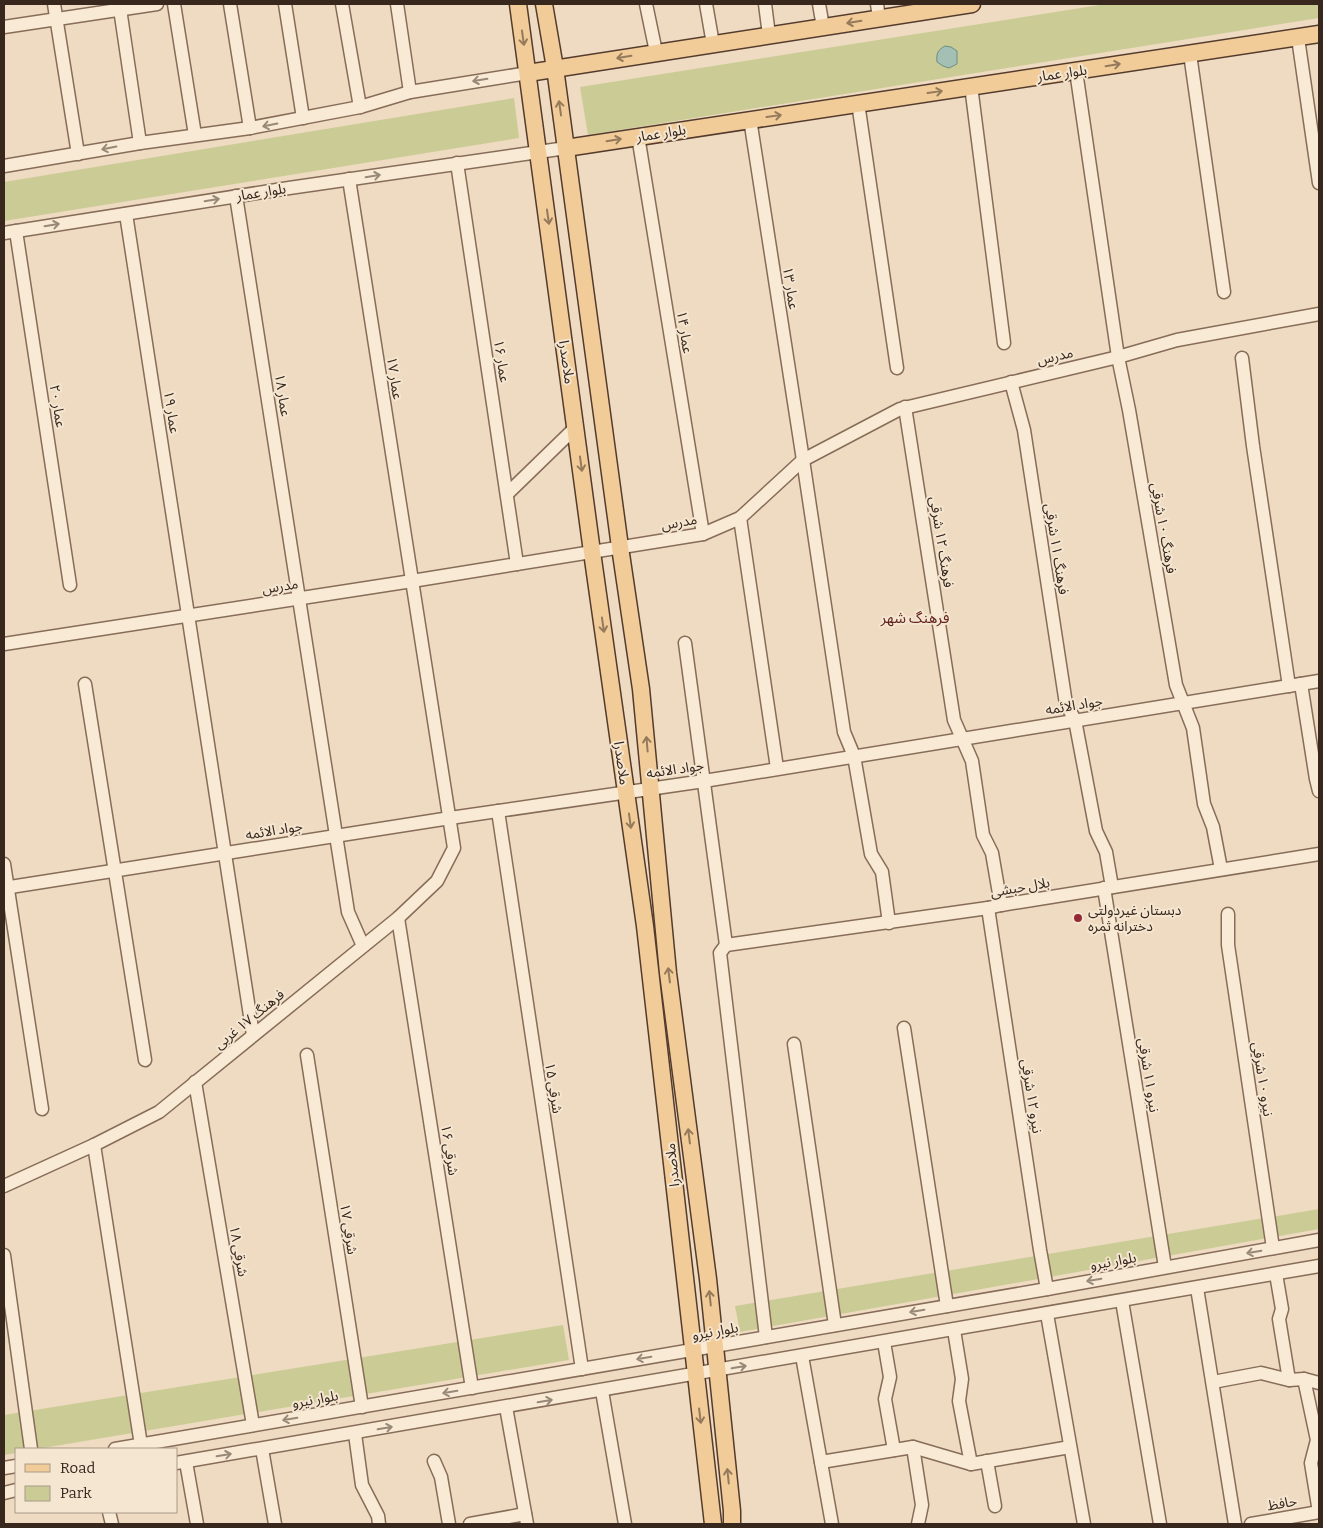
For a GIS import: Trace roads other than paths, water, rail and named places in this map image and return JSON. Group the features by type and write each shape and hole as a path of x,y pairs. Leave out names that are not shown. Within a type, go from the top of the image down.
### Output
{"main road":[{"name":"ملاصدرا","path":"518,4 645,926 713,1524"},
{"name":"ملاصدرا","path":"544,4 555,68 641,689 668,973 708,1279 732,1524"},
{"path":"528,73 823,27 878,11 972,4"},
{"name":"بلوار عمار","path":"566,148 1319,34"},
{"path":"545,194 550,189 557,188 571,191"}],"street":[{"path":"54,4 78,154"},
{"path":"4,27 157,4"},
{"path":"174,4 195,135"},
{"path":"230,4 250,128"},
{"path":"285,4 304,118"},
{"path":"342,4 360,107"},
{"path":"397,4 410,92"},
{"path":"646,4 656,52"},
{"path":"706,4 713,44"},
{"path":"764,4 769,35"},
{"path":"819,4 823,27"},
{"path":"120,9 140,143"},
{"path":"1298,38 1319,183"},
{"path":"1190,54 1224,292"},
{"name":"فرهنگ ۱۰ شرقی","path":"1076,71 1118,357 1129,410 1176,685 1192,728 1204,804 1213,827 1221,869"},
{"path":"4,166 140,143 250,128 360,107 410,92 528,73"},
{"path":"971,86 1004,343"},
{"path":"858,103 898,368"},
{"name":"عمار ۱۳","path":"750,120 844,732 854,756 871,854 882,872 889,923"},
{"name":"عمار ۱۴","path":"638,136 702,534"},
{"name":"بلوار عمار","path":"10,232 348,179 566,148"},
{"name":"عمار ۱۶","path":"457,163 517,564"},
{"name":"عمار ۱۷","path":"348,179 450,818"},
{"name":"عمار ۱۸","path":"236,196 348,912 363,946"},
{"name":"عمار ۱۹","path":"126,214 253,1035"},
{"name":"عمار ۲۰","path":"10,232 70,585"},
{"name":"مدرس","path":"4,644 702,534 740,518 803,460 905,407 1118,357 1177,340 1319,314"},
{"path":"1242,358 1253,446 1295,685 1319,791"},
{"name":"فرهنگ ۱۱ شرقی","path":"1011,382 1024,430 1066,704 1075,720 1096,831 1106,852 1108,888"},
{"name":"فرهنگ ۱۲ شرقی","path":"905,407 954,720 972,761 983,835 992,853 1001,905"},
{"path":"507,494 576,427"},
{"path":"740,518 777,768"},
{"path":"685,643 726,946 720,954 766,1337"},
{"name":"جواد الائمه","path":"6,888 626,791 704,781 1319,681"},
{"path":"85,684 145,1060"},
{"name":"۱۵ شرقی","path":"498,811 582,1369"},
{"name":"فرهنگ ۱۷ غربی","path":"4,1186 94,1145 159,1112 398,918 437,881 454,848 450,818"},
{"name":"بلال حبشی","path":"726,946 988,908 1319,854"},
{"path":"4,864 6,888 42,1109"},
{"name":"نیرو ۱۱ شرقی","path":"1108,888 1165,1267"},
{"name":"نیرو ۱۲ شرقی","path":"988,908 1047,1289"},
{"name":"نیرو ۱۰ شرقی","path":"1228,914 1228,945 1273,1248"},
{"name":"۱۶ شرقی","path":"398,918 472,1388"},
{"path":"904,1028 947,1306"},
{"path":"794,1044 835,1325"},
{"name":"۱۷ شرقی","path":"307,1055 362,1407"},
{"name":"۱۸ شرقی","path":"195,1082 253,1426"},
{"path":"94,1145 141,1445"},
{"name":"بلوار نیرو","path":"122,1448 1047,1289 1319,1240"},
{"path":"4,1255 31,1448"},
{"path":"197,1524 181,1463 1319,1266"},
{"path":"1276,1274 1282,1309 1279,1319 1289,1380"},
{"path":"1197,1288 1234,1524"},
{"path":"1122,1300 1160,1524"},
{"path":"1047,1314 1084,1524"},
{"path":"954,1330 962,1379 959,1401 971,1464"},
{"path":"884,1342 890,1377 885,1399 894,1450"},
{"path":"802,1356 832,1524"},
{"path":"1213,1382 1261,1374 1289,1380 1304,1379 1319,1383"},
{"path":"1304,1379 1317,1440 1311,1462 1316,1515"},
{"path":"602,1391 625,1524"},
{"path":"470,1524 526,1519 506,1407"},
{"path":"355,1434 362,1485 378,1516 379,1524"},
{"path":"821,1462 913,1447 971,1464 1070,1447"},
{"path":"913,1447 922,1505 918,1524"},
{"path":"262,1449 275,1524"},
{"path":"434,1461 441,1477 449,1524"},
{"path":"987,1461 995,1506"},
{"name":"حافظ","path":"1251,1524 1316,1515"}],"place":[{"name":"دبستان غیردولتی دخترانه ثمره","path":"1078,918"}],"district":[{"name":"فرهنگ شهر","path":"915,618"}]}
